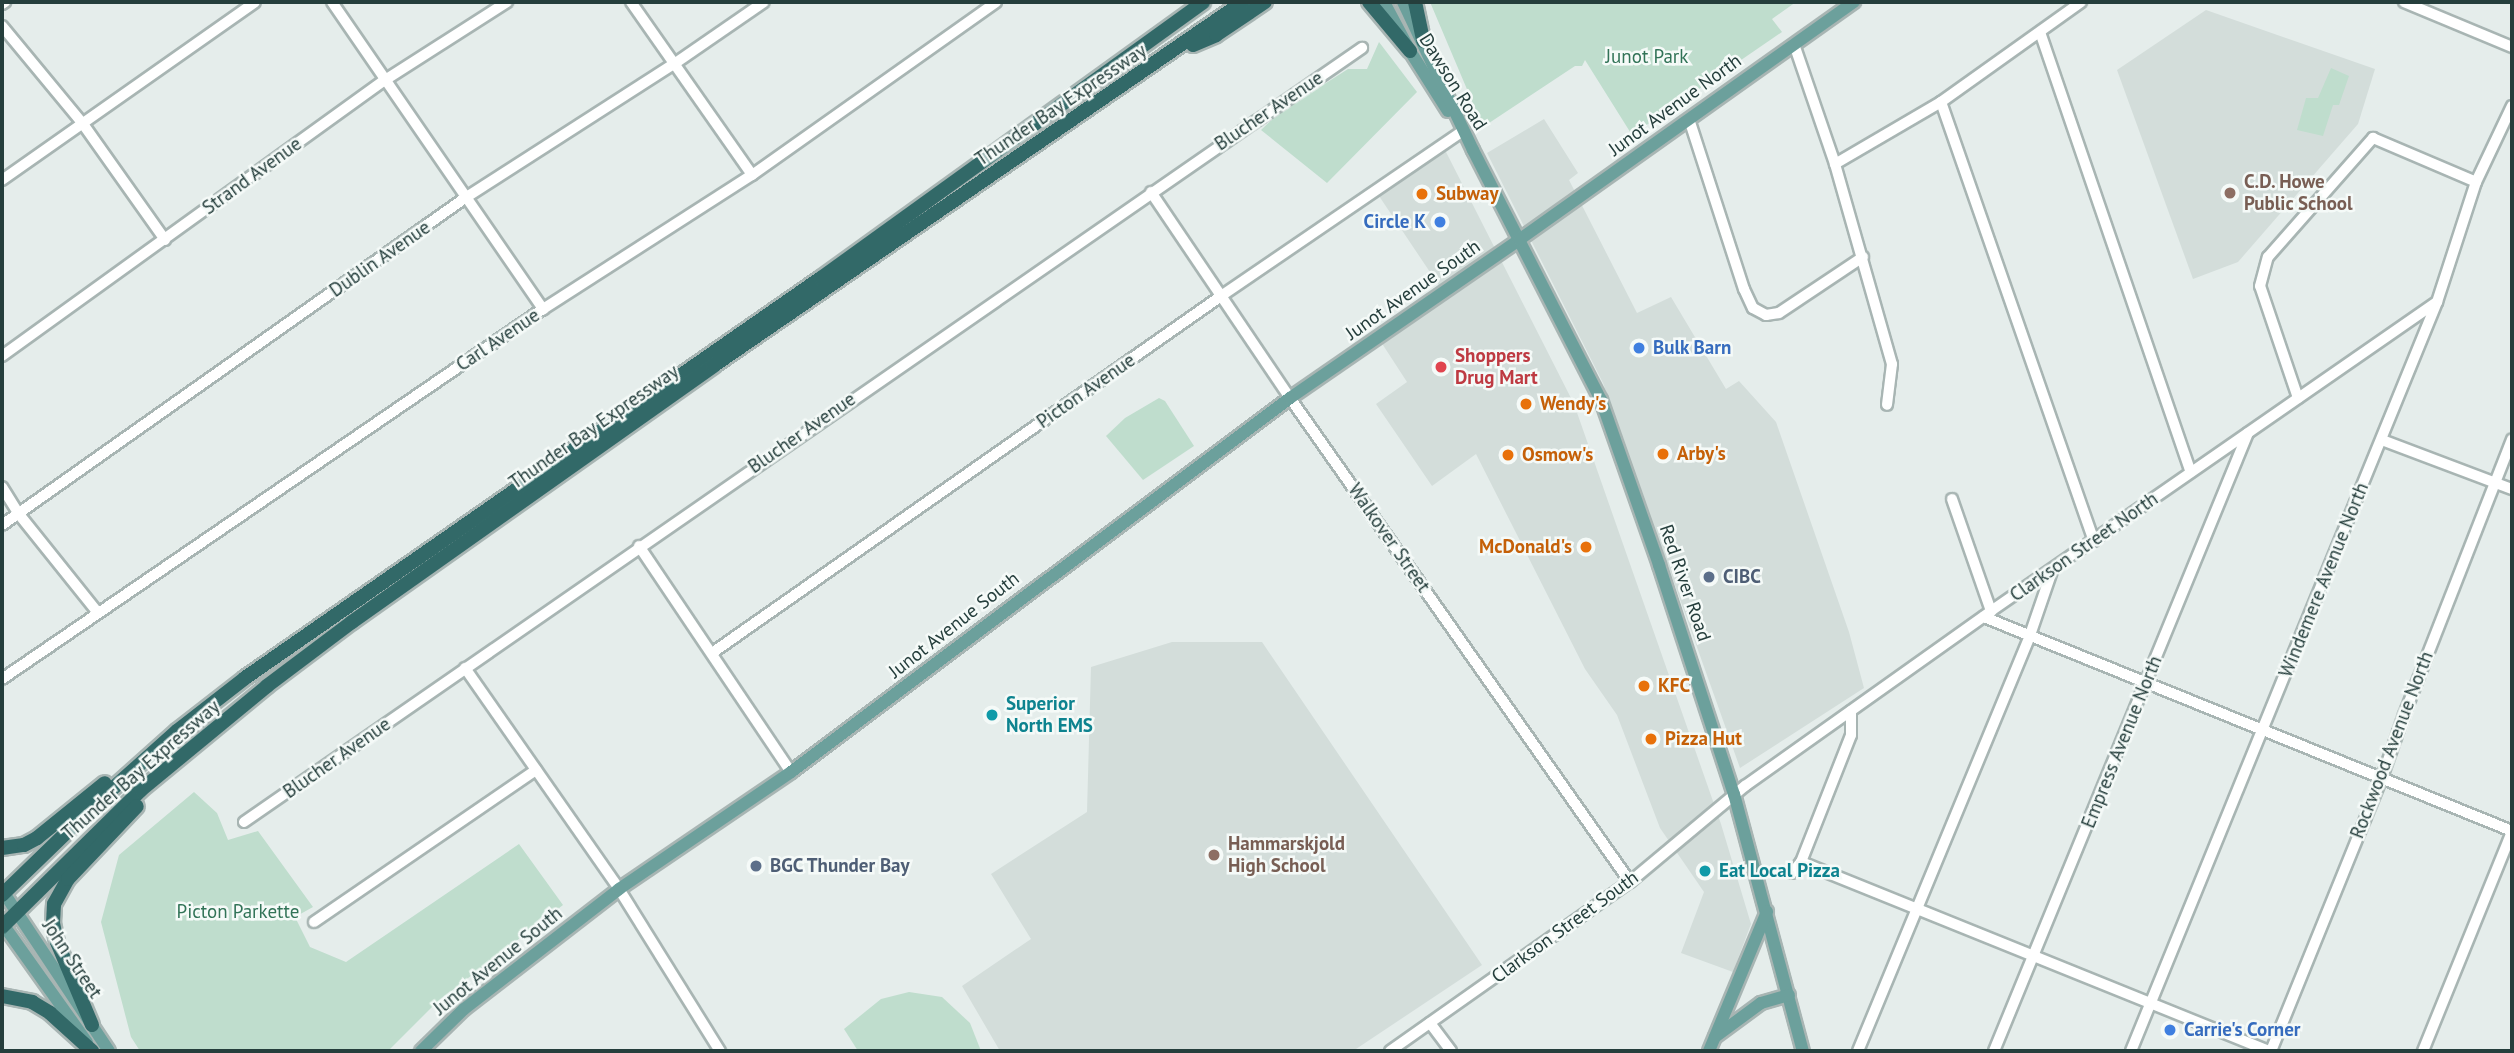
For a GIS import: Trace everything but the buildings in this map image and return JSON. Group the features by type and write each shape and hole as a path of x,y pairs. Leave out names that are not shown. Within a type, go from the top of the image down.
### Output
{"highway":[{"path":"1154,36 1196,2"},
{"name":"Thunder Bay Expressway","path":"2,892 177,731 255,671 821,278 1203,2"},
{"name":"Thunder Bay Expressway","path":"2,925 141,790 267,686 439,560 828,287 1243,2"},
{"path":"1160,61 1216,35 1265,2"},
{"path":"1369,2 1410,51"},
{"path":"1415,2 1423,41"},
{"path":"2,848 24,845 37,838 102,785 177,731"},
{"path":"92,1025 57,942 53,923 54,904 68,878 180,758"},
{"path":"2,996 18,997 41,1007 92,1051"}],"main road":[{"name":"Dawson Road","path":"1384,2 1410,51 1473,150"},
{"name":"Dawson Road","path":"1403,2 1473,150"},
{"name":"Junot Avenue North","path":"1519,240 1854,2"},
{"name":"Red River Road","path":"1473,150 1601,400 1734,794 1803,1051"},
{"name":"Junot Avenue South","path":"421,1051 464,1009 619,889 792,772 1290,398 1519,240"},
{"name":"John Street","path":"2,892 109,1051"},
{"path":"1709,1051 1767,912"},
{"name":"John Street","path":"2,925 92,1051"},
{"path":"1715,1037 1761,1003 1789,995"}],"street":[{"path":"2,180 255,2"},
{"path":"332,2 543,309"},
{"name":"Strand Avenue","path":"2,356 385,80 507,2"},
{"path":"631,2 752,175"},
{"name":"Dublin Avenue","path":"2,525 466,198 674,64 764,2"},
{"name":"Carl Avenue","path":"2,679 543,309 752,175 996,2"},
{"path":"1835,164 1941,102 2081,2"},
{"path":"2404,2 2512,47"},
{"path":"2,26 83,124 165,240"},
{"path":"2039,32 2191,472"},
{"path":"1794,44 1835,164 1892,364 1887,405"},
{"name":"Blucher Avenue","path":"244,822 1150,192 1362,48"},
{"path":"1941,102 2094,541"},
{"name":"Windemere Avenue North","path":"2131,1051 2437,302 2476,182 2512,106"},
{"path":"1689,119 1744,289 1753,308 1766,315 1779,313 1863,257"},
{"name":"Picton Avenue","path":"712,653 1221,296 1461,132"},
{"path":"2298,398 2260,286 2268,257 2373,138 2476,182"},
{"name":"Walkover Street","path":"1150,192 1290,398 1630,882"},
{"name":"Clarkson Street North","path":"1734,794 1987,614 2437,302"},
{"name":"Empress Avenue North","path":"1994,1051 2035,957 2249,432"},
{"name":"Rockwood Avenue North","path":"2270,1051 2381,780 2512,439"},
{"path":"2382,440 2512,489"},
{"path":"2,487 18,513 98,613"},
{"path":"1952,499 1987,614 2030,635 2512,832 2423,1051"},
{"path":"639,546 792,772"},
{"path":"1858,1051 2030,635 2053,570"},
{"path":"464,668 619,889 720,1051"},
{"path":"1793,873 1801,862 1851,735 1851,711"},
{"path":"314,922 536,770"},
{"name":"Clarkson Street South","path":"1390,1051 1630,882 1734,794"},
{"path":"1801,862 2270,1051"},
{"path":"1430,1023 1451,1051"}],"shaded area":[{"name":"C.D. Howe Public School","path":"2206,10 2375,69 2358,124 2238,262 2193,279 2117,70"},
{"path":"1544,119 1578,173 1569,180 1637,313 1671,297 1726,389 1739,381 1776,422 1849,632 1864,688 1740,768 1603,383 1487,153"},
{"path":"1445,150 1574,404 1721,824 1751,924 1733,972 1681,953 1704,892 1660,828 1617,715 1585,669 1476,454 1432,486 1376,404 1407,382 1381,342 1446,296 1379,196"},
{"name":"Hammarskjold High School","path":"1172,642 1262,642 1482,965 1353,1051 1000,1051 962,986 1031,939 991,874 1087,812 1091,667"}],"green space":[{"name":"Junot Park","path":"1430,2 1796,2 1772,19 1782,32 1632,135 1585,60 1582,66 1575,66 1483,127"},
{"path":"1379,42 1417,92 1327,183 1261,130 1279,113 1348,69 1367,69"},
{"path":"2331,68 2349,76 2339,105 2333,105 2323,136 2297,130 2306,98 2318,98"},
{"path":"1159,398 1165,401 1194,446 1143,480 1106,436 1125,418"},
{"name":"Picton Parkette","path":"194,792 217,813 228,840 258,831 313,907 295,917 310,947 346,962 519,844 563,905 437,1002 388,1051 140,1051 131,1037 101,922 119,855"},
{"path":"909,992 942,997 970,1023 981,1051 858,1051 844,1029 881,999"}],"place":[{"name":"C.D. Howe Public School","path":"2230,193"},
{"name":"Subway","path":"1422,194"},
{"name":"Circle K","path":"1440,222"},
{"name":"Bulk Barn","path":"1639,348"},
{"name":"Shoppers Drug Mart","path":"1441,367"},
{"name":"Wendy's","path":"1526,404"},
{"name":"Arby's","path":"1663,454"},
{"name":"Osmow's","path":"1508,455"},
{"name":"McDonald's","path":"1586,547"},
{"name":"CIBC","path":"1709,577"},
{"name":"KFC","path":"1644,686"},
{"name":"Superior North EMS","path":"992,715"},
{"name":"Pizza Hut","path":"1651,739"},
{"name":"Hammarskjold High School","path":"1214,855"},
{"name":"BGC Thunder Bay","path":"756,866"},
{"name":"Eat Local Pizza","path":"1705,871"},
{"name":"Carrie's Corner","path":"2170,1030"}]}
